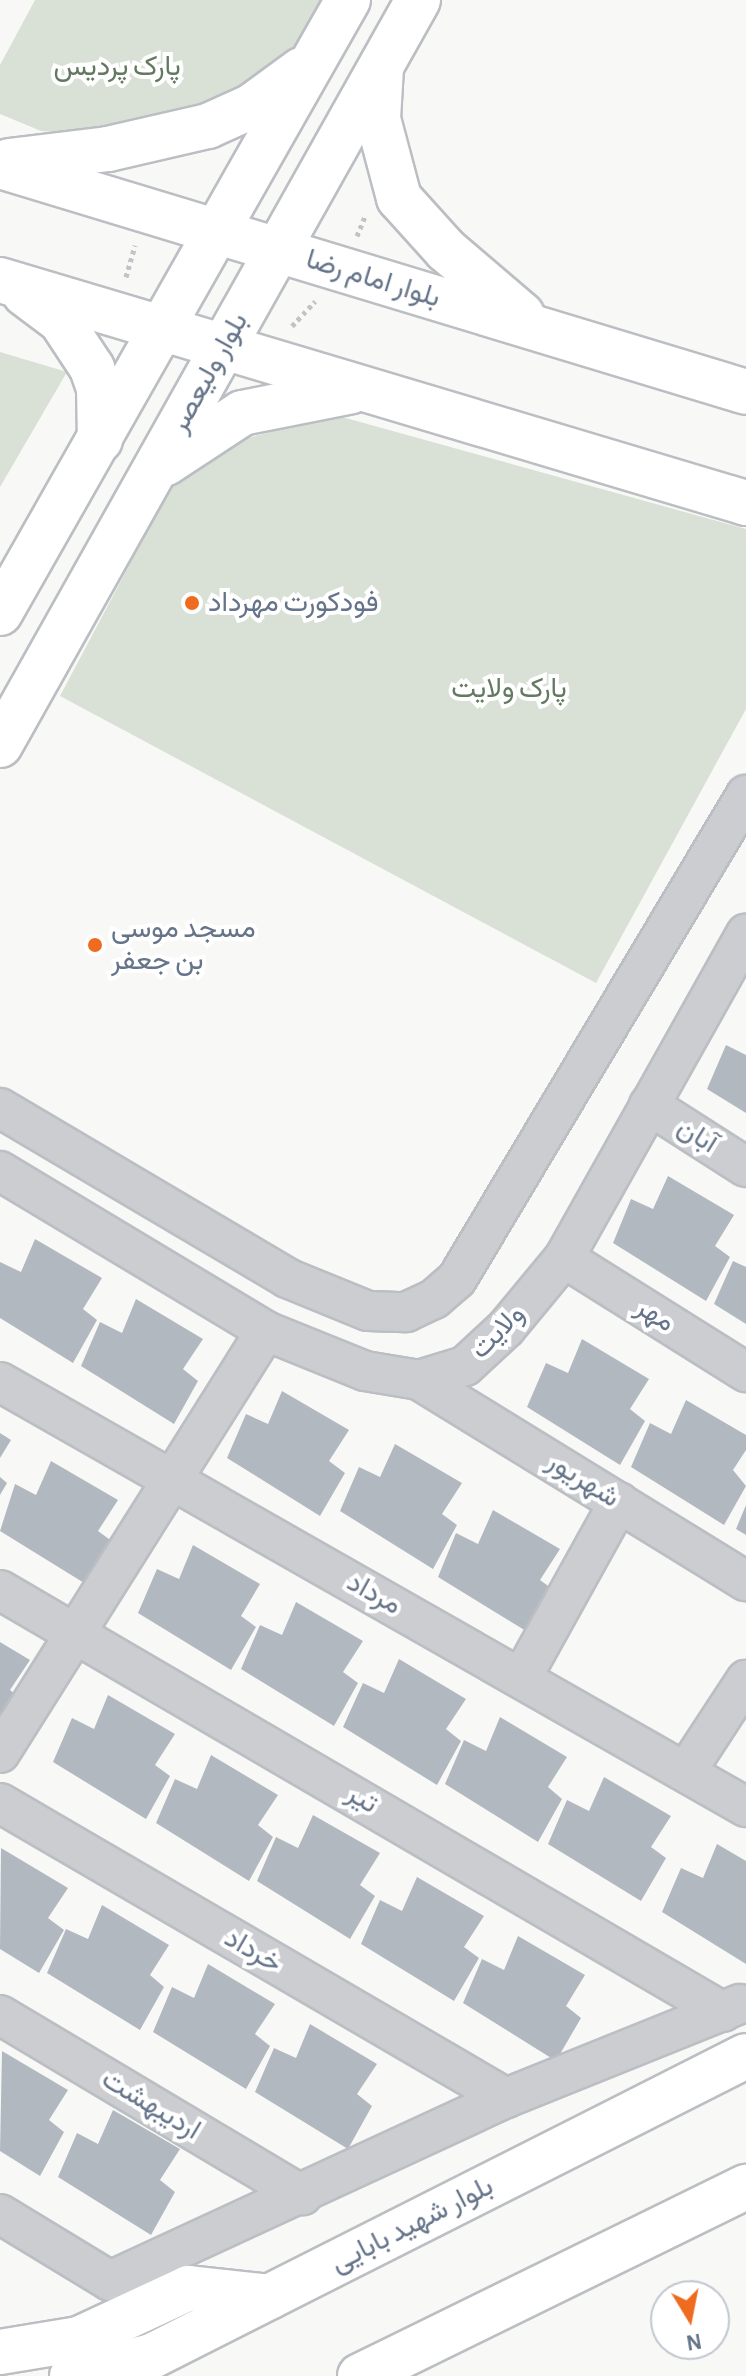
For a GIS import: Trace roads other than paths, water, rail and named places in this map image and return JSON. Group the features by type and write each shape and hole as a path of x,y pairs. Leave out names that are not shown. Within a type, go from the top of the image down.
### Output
{"main road":[{"path":"0,613 165,329 216,231 348,0"},
{"name":"بلوار ولیعصر","path":"0,745 418,0"},
{"path":"0,164 108,149 208,126 274,92 317,54"},
{"path":"382,63 378,119 399,198 446,250 539,330"},
{"name":"بلوار امام رضا","path":"0,164 746,392"},
{"path":"3,281 746,503"},
{"path":"3,281 61,321 83,350 99,388 100,440"},
{"path":"152,475 185,446 242,413 311,396 365,390"},
{"name":"بلوار شهید بابایی","path":"72,2376 152,2356 746,2056"},
{"path":"360,2376 746,2187"},
{"path":"0,2352 79,2339 189,2288 270,2297"}],"street":[{"path":"0,1108 287,1278 368,1311 406,1312 434,1299 457,1279 746,795"},
{"name":"ولایت","path":"0,1171 266,1331 365,1371 419,1380 465,1366 506,1328 564,1258 649,1105 741,953"},
{"name":"آبان","path":"649,1105 746,1167"},
{"name":"مهر","path":"564,1258 746,1372"},
{"path":"0,1753 266,1331"},
{"name":"شهریور","path":"419,1380 746,1581"},
{"name":"مرداد","path":"0,1382 687,1770 746,1807"},
{"path":"522,1677 619,1502"},
{"name":"تیر","path":"0,1590 77,1630 734,2007"},
{"path":"687,1770 746,1680"},
{"name":"خرداد","path":"0,1803 506,2098"},
{"path":"0,2214 110,2281 302,2195 506,2098 734,2007"},
{"name":"اردیبهشت","path":"0,2015 302,2195"}],"place":[{"name":"فودکورت مهرداد","path":"192,603"},
{"name":"مسجد موسی بن جعفر","path":"95,945"}],"park label":[{"name":"پارک پردیس","path":"117,67"},
{"name":"پارک ولایت","path":"509,689"}]}
